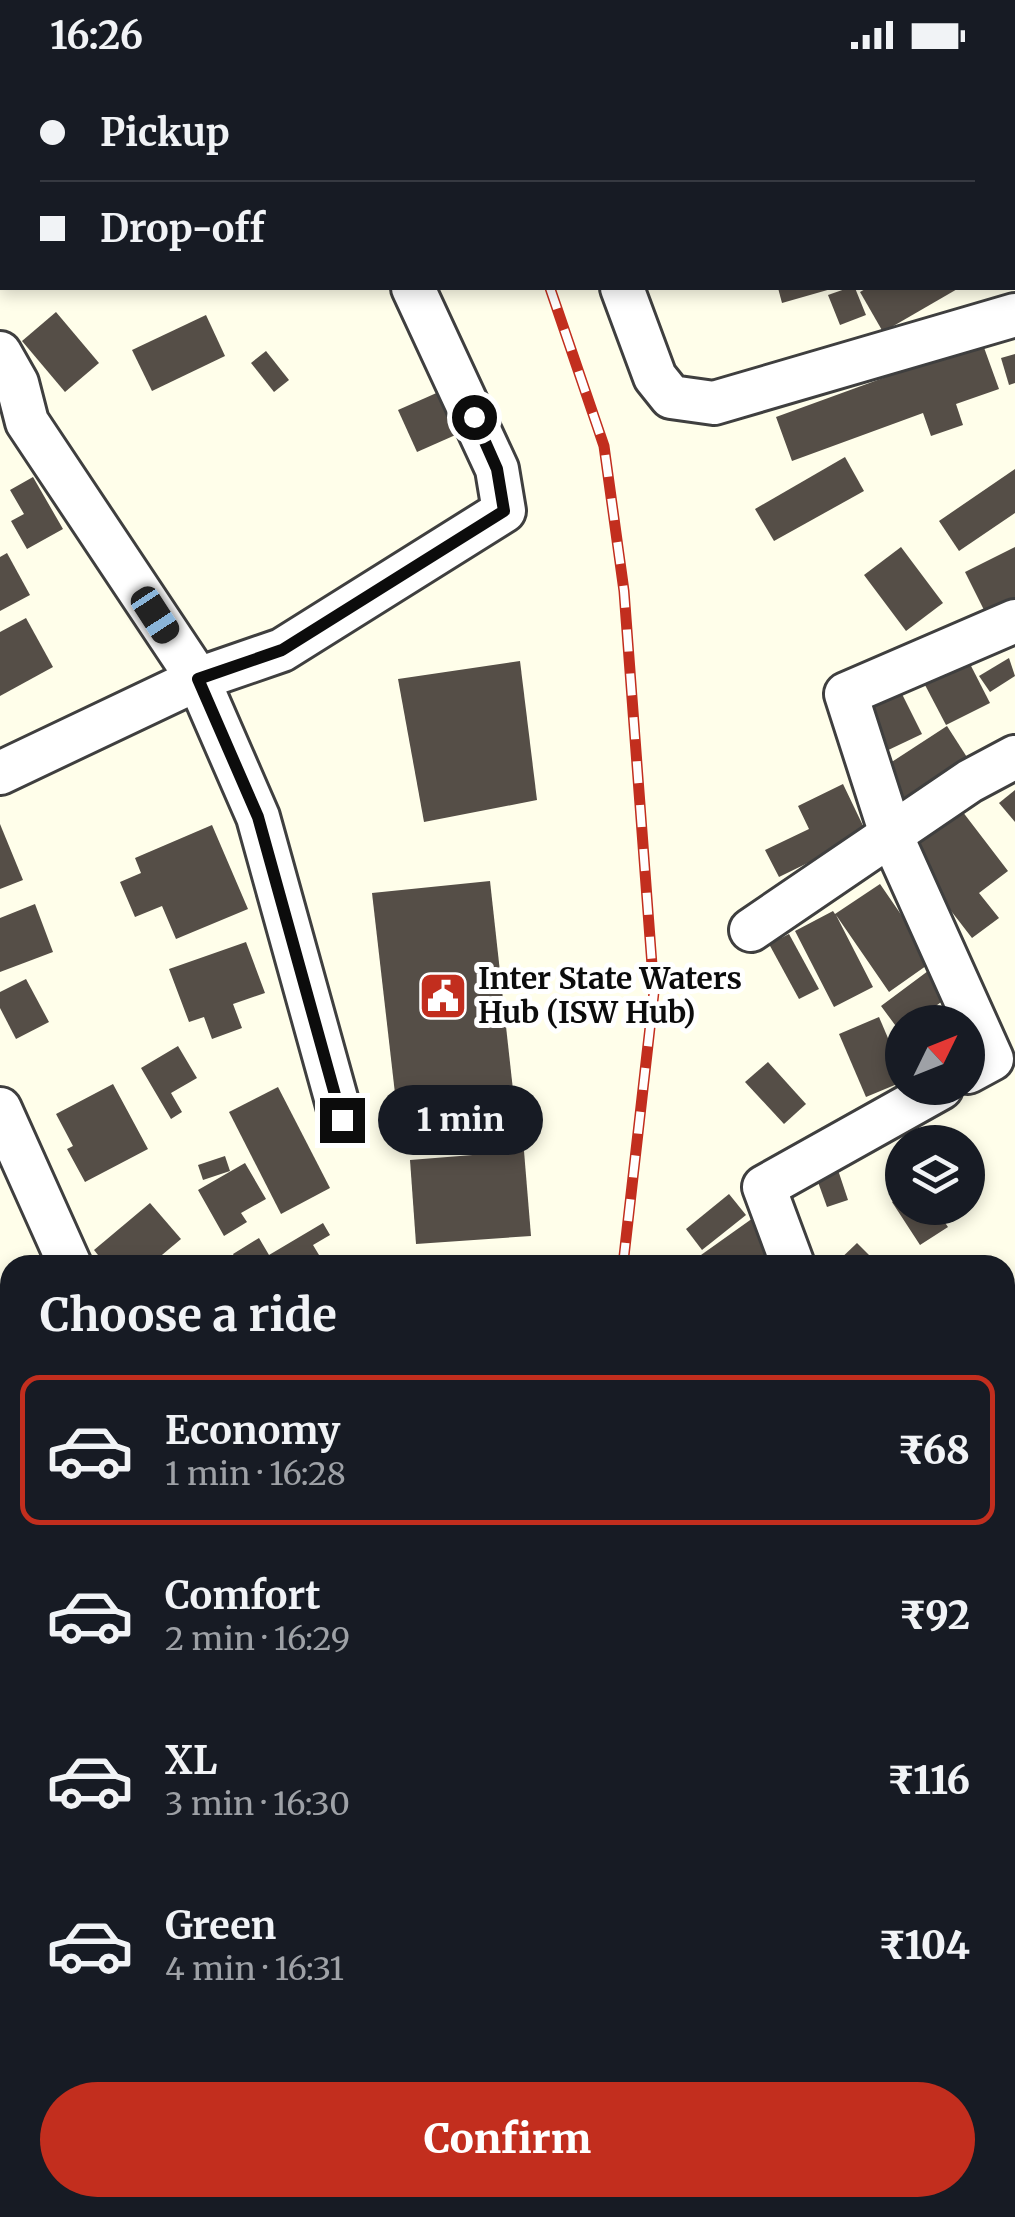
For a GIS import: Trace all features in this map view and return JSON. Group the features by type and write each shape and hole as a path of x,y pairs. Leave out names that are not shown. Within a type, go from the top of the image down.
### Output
{"street":[{"path":"0,773 198,679 282,650 504,511 497,469 414,290"},
{"path":"623,290 655,378 671,397 714,403 1015,315"},
{"path":"0,354 18,383 27,422 198,679 258,817 342,1120"},
{"path":"991,1061 892,837 846,694 1015,621"},
{"path":"751,930 970,781 1015,756"},
{"path":"789,1255 764,1187 911,1105"},
{"path":"0,1110 65,1255"}],"building":[{"path":"779,290 828,290 782,303"},
{"path":"856,290 866,315 840,325 828,295"},
{"path":"864,290 956,290 883,332 860,292"},
{"path":"56,312 99,363 65,392 22,341"},
{"path":"206,315 225,356 152,391 132,350"},
{"path":"982,342 999,389 956,404 963,425 931,436 923,413 792,461 776,417"},
{"path":"266,351 289,380 274,392 251,363"},
{"path":"1015,354 1015,383 1009,385 1001,358"},
{"path":"441,391 460,433 417,452 398,410"},
{"path":"845,457 864,491 774,541 755,509"},
{"path":"1015,469 1015,513 959,551 939,521"},
{"path":"33,477 63,529 27,549 11,521 24,514 10,490"},
{"path":"901,547 943,603 906,631 864,575"},
{"path":"1015,547 1015,598 985,612 965,572"},
{"path":"7,553 30,595 0,611 0,557"},
{"path":"26,618 53,667 0,696 0,632"},
{"path":"1009,658 1015,676 990,692 979,676"},
{"path":"520,661 537,800 424,822 398,679"},
{"path":"969,662 990,703 946,725 925,685"},
{"path":"897,684 922,734 882,753 858,703"},
{"path":"947,726 972,765 910,806 884,767"},
{"path":"843,784 867,834 779,877 765,850 809,829 798,806"},
{"path":"1015,790 1015,822 999,803"},
{"path":"959,807 1008,871 979,893 999,918 972,938 904,850"},
{"path":"0,824 23,880 0,889"},
{"path":"212,825 248,909 176,939 162,906 135,917 120,882 141,873 135,858"},
{"name":"Inter State Waters Hub (ISW Hub)","path":"490,881 514,1099 397,1111 372,893"},
{"path":"880,884 933,961 889,992 836,915 873,987 834,1007 795,931 833,911 835,914"},
{"path":"35,904 53,952 0,972 0,918"},
{"path":"789,934 819,989 799,999 769,944"},
{"path":"246,942 265,993 233,1004 242,1028 212,1039 204,1017 189,1022 169,969"},
{"path":"928,971 948,997 937,1005 885,1005 885,1011 881,1006"},
{"path":"26,979 49,1022 16,1039 0,1008 0,992"},
{"path":"879,1017 885,1031 885,1089 866,1097 839,1034"},
{"path":"178,1046 197,1078 171,1093 182,1112 171,1119 141,1068"},
{"path":"768,1062 806,1104 784,1124 745,1082"},
{"path":"113,1084 148,1149 85,1182 67,1149 73,1146 56,1114"},
{"path":"278,1087 330,1188 281,1214 229,1112"},
{"path":"524,1151 531,1236 416,1244 410,1160"},
{"path":"225,1156 230,1171 203,1180 198,1165"},
{"path":"245,1163 266,1199 241,1213 247,1222 224,1236 198,1190"},
{"path":"836,1164 848,1200 827,1207 814,1171"},
{"path":"729,1194 746,1215 702,1250 686,1229"},
{"path":"150,1203 181,1239 162,1255 98,1255 94,1250"},
{"path":"753,1218 776,1250 769,1255 701,1255"},
{"path":"323,1223 330,1235 313,1245 319,1255 269,1255"},
{"path":"907,1225 947,1225 948,1227 920,1245"},
{"path":"259,1238 269,1255 234,1255 233,1254"},
{"path":"857,1243 869,1255 844,1255"}],"railway":[{"path":"551,290 604,446 624,591 654,992 624,1255"}],"place":[{"name":"Inter State Waters Hub (ISW Hub)","path":"443,996"}],"route":[{"path":"342,1120 258,817 198,679 282,650 504,511 497,469 474,417"}]}
